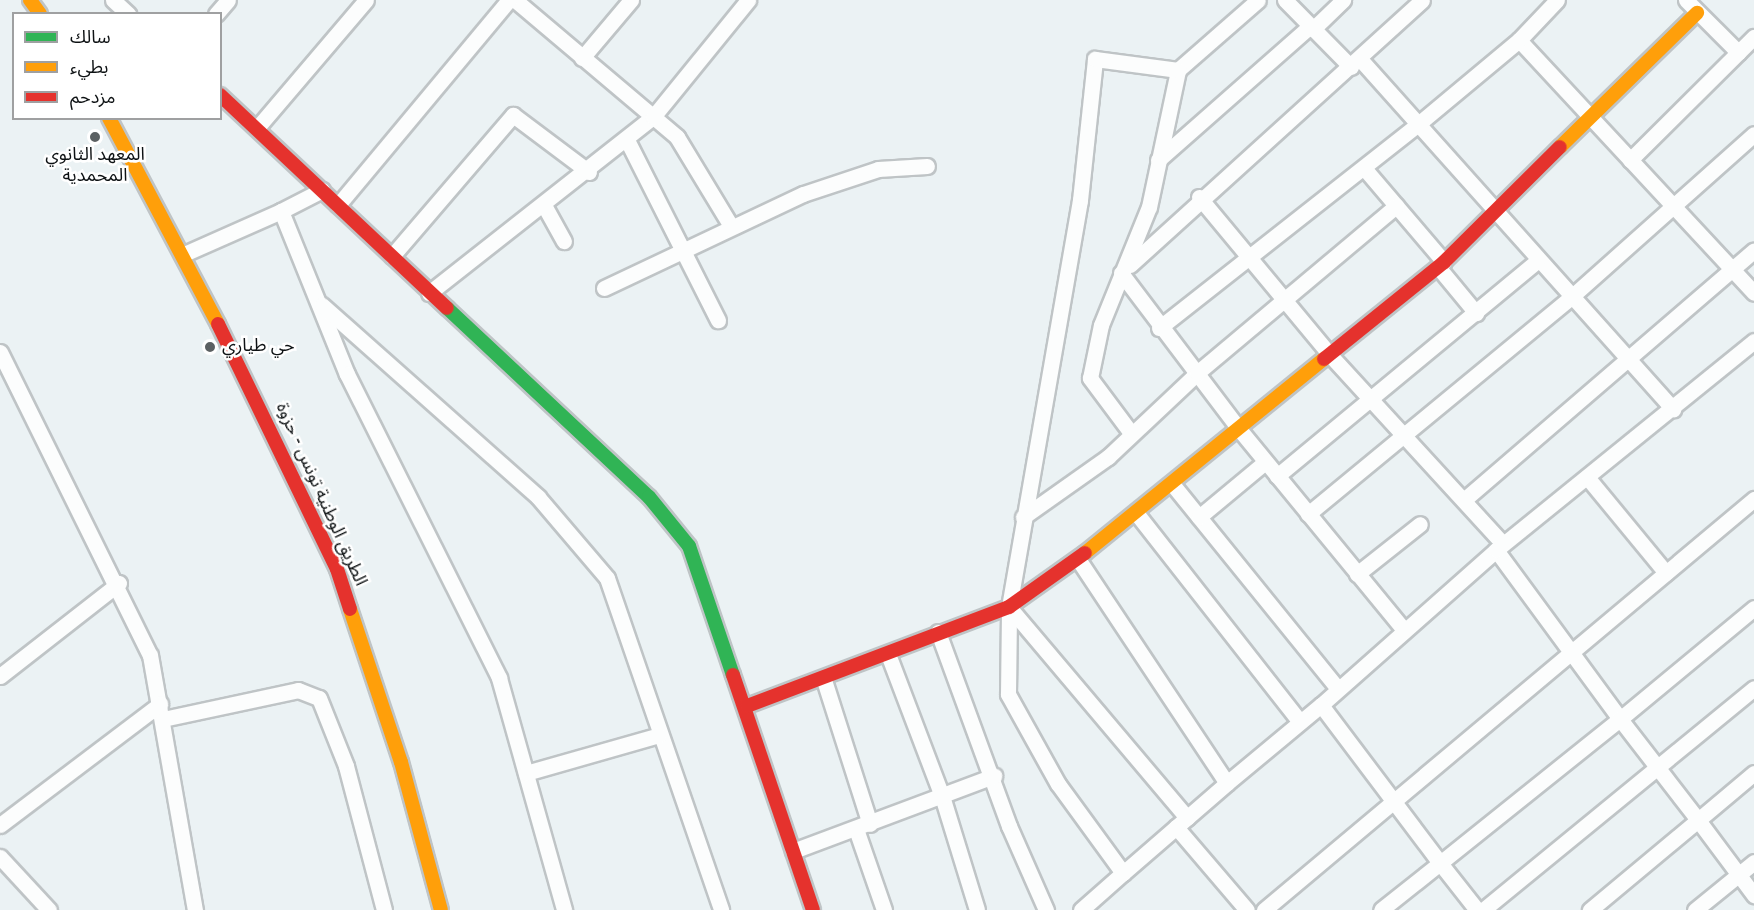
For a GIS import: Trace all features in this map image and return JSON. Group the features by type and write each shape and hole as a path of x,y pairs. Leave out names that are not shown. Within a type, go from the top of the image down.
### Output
{"street":[{"path":"113,0 126,12"},
{"path":"218,12 228,0"},
{"path":"257,128 366,0"},
{"path":"338,206 509,0"},
{"path":"515,0 653,117 689,154 731,226"},
{"path":"582,58 631,0"},
{"path":"429,293 545,207 653,117 748,0"},
{"path":"1131,433 1090,378 1101,325 1143,223 1178,70 1258,0"},
{"path":"1285,0 1312,27 1356,63 1417,125 1570,298 1673,409"},
{"path":"1158,160 1343,0"},
{"path":"1121,273 1198,197 1356,63 1422,0"},
{"path":"1159,328 1253,259 1417,125 1519,40 1557,0"},
{"path":"1686,0 1738,52"},
{"path":"747,706 824,680 938,632 1009,607 1078,559 1173,485 1441,265 1592,122 1697,13"},
{"path":"1630,160 1754,37"},
{"path":"1519,40 1592,122 1754,293"},
{"path":"1123,873 1058,784 1008,694 1009,607 1080,200 1095,59 1178,70"},
{"path":"222,97 429,293 650,497 689,546 747,706 813,910"},
{"path":"392,256 513,115 589,172"},
{"name":"الطريق الوطنية تونس - حزوة","path":"110,120 184,254 337,569 401,762 441,910"},
{"path":"1308,514 1408,435 1570,298 1754,134"},
{"path":"627,140 684,249 717,320"},
{"path":"604,288 731,226 849,177 927,166"},
{"path":"1364,168 1396,206 1476,313"},
{"path":"184,254 281,212 322,190"},
{"path":"1198,197 1253,259 1285,302 1330,354 1408,435 1465,499 1569,650 1754,895"},
{"path":"1023,517 1108,457 1197,373 1285,302 1396,206"},
{"path":"545,207 564,242"},
{"path":"281,212 387,458 499,678 564,910"},
{"path":"1465,499 1734,271 1754,250"},
{"path":"1277,476 1373,399 1537,261"},
{"path":"1121,273 1159,328 1197,373 1265,462 1404,630"},
{"path":"318,302 538,496 597,565 617,598 659,735 721,910"},
{"path":"1088,908 1123,873 1321,705 1499,547 1673,409 1754,340"},
{"path":"0,351 5,375 119,583 150,655 195,910"},
{"path":"1199,517 1265,462"},
{"path":"1587,477 1666,573"},
{"path":"1173,485 1338,689"},
{"path":"1264,910 1569,650 1754,499"},
{"path":"1137,514 1300,722"},
{"path":"1358,574 1420,524"},
{"path":"1078,559 1227,783"},
{"path":"0,676 119,583"},
{"path":"1009,607 1182,823 1247,910"},
{"path":"1381,910 1620,719 1754,608"},
{"path":"938,632 994,776 1009,826 1046,910"},
{"path":"888,654 942,796 977,910"},
{"path":"824,680 884,910"},
{"path":"1483,910 1754,688"},
{"path":"0,825 161,712 298,690 319,698 346,766 384,910"},
{"path":"1321,705 1390,801 1477,910"},
{"path":"526,773 659,735"},
{"path":"1590,910 1754,773"},
{"path":"793,851 863,827 994,776"},
{"path":"0,857 49,910"},
{"path":"1695,910 1754,862"}],"traffic: fast":[{"path":"447,308 649,497 689,546 733,675"}],"traffic: slow":[{"path":"30,0 39,12"},
{"path":"1560,147 1697,13"},
{"path":"110,120 218,324"},
{"path":"1085,553 1324,359"},
{"path":"350,609 401,762 441,910"}],"traffic: jam":[{"path":"222,97 447,308"},
{"path":"1324,359 1444,262 1560,147"},
{"path":"218,324 337,569 350,609"},
{"path":"747,706 1009,607 1085,553"},
{"path":"733,675 813,910"}],"place":[{"name":"المعهد الثانوي المحمدية","path":"95,137"},
{"name":"حي طياري","path":"210,347"}]}
